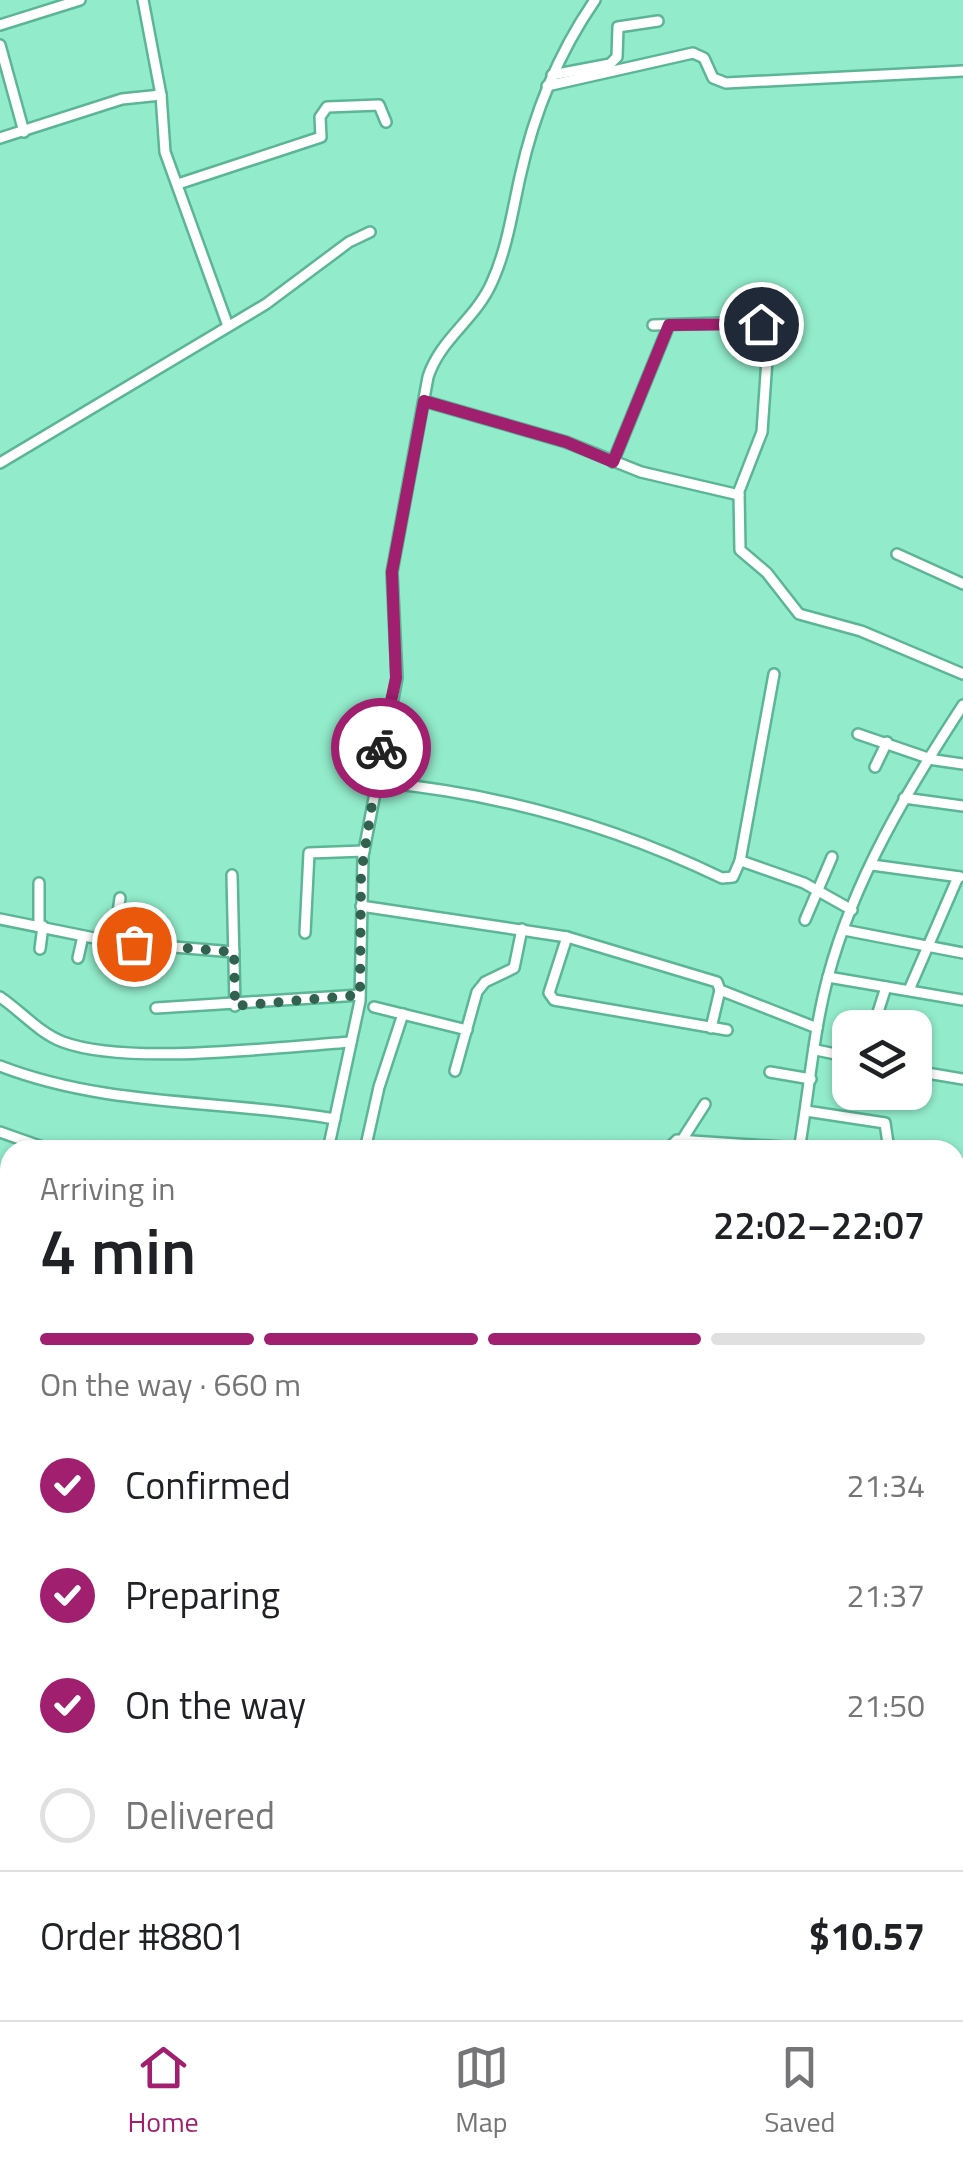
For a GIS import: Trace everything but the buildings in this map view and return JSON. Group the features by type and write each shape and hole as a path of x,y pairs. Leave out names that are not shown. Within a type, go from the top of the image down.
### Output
{"street":[{"path":"0,25 80,0"},
{"path":"143,0 161,95 162,136 228,326"},
{"path":"330,1140 360,995 364,851 396,678 392,572 424,401 434,359 478,308 500,264 530,137 550,80 594,0"},
{"path":"550,80 610,64 616,57 618,27 658,21"},
{"path":"0,45 24,132"},
{"path":"550,80 693,54 704,58 714,78 726,83 963,71"},
{"path":"0,138 122,99 161,95"},
{"path":"178,184 321,137 320,116 327,108 379,105 386,122"},
{"path":"0,463 288,290 348,242 370,232"},
{"path":"653,325 752,322 769,330 762,432 738,495 740,550 767,573 798,614 862,631 963,674"},
{"path":"613,462 669,325"},
{"path":"424,401 566,442 613,462 738,495"},
{"path":"897,554 963,584"},
{"path":"377,782 470,795 601,827 722,878 733,877 740,861 774,674"},
{"path":"801,1140 817,1028 828,976 844,930 904,798 963,705"},
{"path":"858,734 928,759 963,764"},
{"path":"875,767 886,742"},
{"path":"904,798 963,806"},
{"path":"304,933 309,854 364,851"},
{"path":"805,920 832,857"},
{"path":"740,861 818,890 852,910"},
{"path":"872,864 960,877 909,990"},
{"path":"232,875 235,1006"},
{"path":"39,883 40,948"},
{"path":"114,942 120,898"},
{"path":"361,906 567,936 718,982 720,990 711,1028"},
{"path":"0,918 114,942 234,952"},
{"path":"455,1070 480,986 514,968 522,929"},
{"path":"844,930 963,953"},
{"path":"78,958 83,936"},
{"path":"567,936 549,993 554,1000 727,1030"},
{"path":"828,976 963,1000"},
{"path":"879,1010 886,987"},
{"path":"720,990 817,1028"},
{"path":"156,1008 235,1006 360,995"},
{"path":"0,996 52,1036 82,1046 165,1052 351,1042"},
{"path":"374,1007 466,1030"},
{"path":"368,1140 379,1087 403,1014"},
{"path":"816,1050 832,1054"},
{"path":"0,1066 61,1088 96,1095 242,1105 335,1119"},
{"path":"770,1072 811,1078"},
{"path":"932,1074 963,1079"},
{"path":"682,1140 705,1104"},
{"path":"806,1111 884,1123 887,1140"}],"way so far":[{"path":"134,944 234,952 235,1006 360,995 361,874 381,748"}],"route":[{"path":"381,748 396,678 392,572 424,401 566,442 613,462 669,325 761,324"}]}
